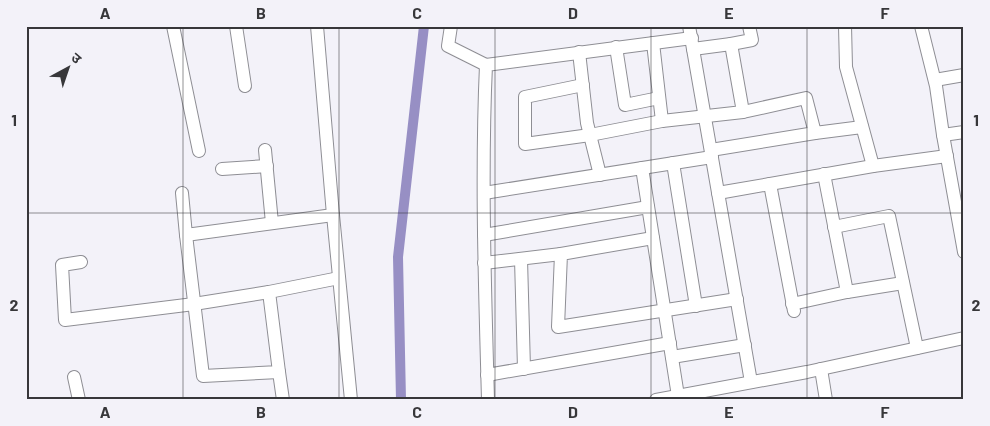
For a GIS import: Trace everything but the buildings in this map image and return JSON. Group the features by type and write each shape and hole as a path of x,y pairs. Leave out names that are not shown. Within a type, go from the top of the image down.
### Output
{"street":[{"path":"173,26 199,151"},
{"path":"236,26 245,86"},
{"path":"317,26 351,400"},
{"path":"451,26 448,46 486,65 691,38 731,44 752,40 749,26"},
{"path":"846,26 846,67 873,166"},
{"path":"921,26 935,80 946,156 958,186 964,252"},
{"path":"691,38 751,382"},
{"path":"653,43 662,122"},
{"path":"731,44 744,112"},
{"path":"616,48 625,105 659,98"},
{"path":"579,52 587,123 600,175"},
{"path":"486,65 484,112 484,264 488,400"},
{"path":"935,80 964,75"},
{"path":"583,85 525,98 525,144 662,122 744,112 806,98 815,133"},
{"path":"484,193 673,163 711,153 815,133 862,127"},
{"path":"943,135 964,132"},
{"path":"265,150 272,223"},
{"path":"718,193 873,166 946,156"},
{"path":"673,163 696,306"},
{"path":"222,169 267,166"},
{"path":"642,168 678,396"},
{"path":"824,174 847,292"},
{"path":"770,184 793,308 847,292 903,282"},
{"path":"182,193 203,376 279,372"},
{"path":"484,235 648,207"},
{"path":"186,235 333,215"},
{"path":"834,227 889,216 917,348"},
{"path":"484,264 561,254 653,238"},
{"path":"561,254 558,328 737,299"},
{"path":"521,259 524,369"},
{"path":"81,262 62,265 66,320 194,304 339,278"},
{"path":"269,292 283,400"},
{"path":"656,400 821,369 964,338"},
{"path":"488,375 670,343"},
{"path":"672,357 745,345"},
{"path":"821,369 826,400"},
{"path":"74,377 79,400"}],"waterway":[{"path":"401,400 398,257 424,26"}]}
